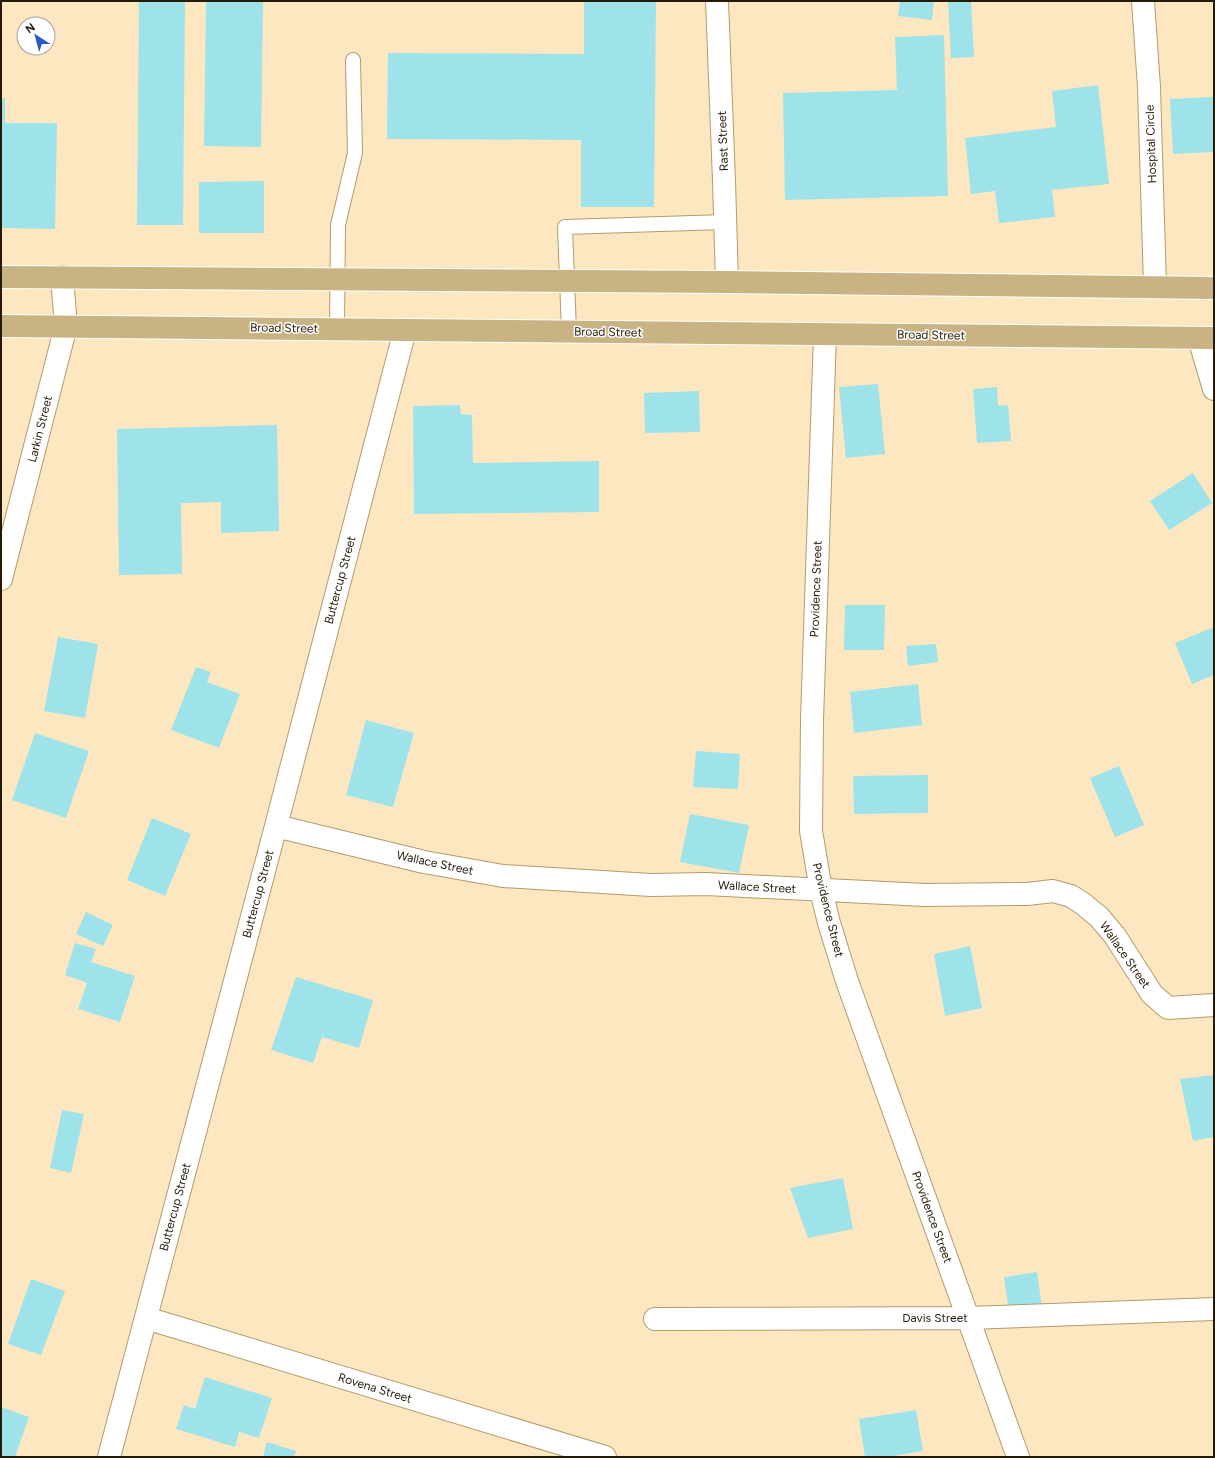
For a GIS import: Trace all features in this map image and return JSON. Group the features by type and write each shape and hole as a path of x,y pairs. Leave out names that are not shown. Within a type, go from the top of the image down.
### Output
{"main road":[{"path":"1,277 727,282 1214,288"},
{"name":"Broad Street","path":"1,326 1207,338"}],"street":[{"name":"Rast Street","path":"717,1 727,282"},
{"name":"Hospital Circle","path":"1143,1 1149,87 1155,288"},
{"name":"Larkin Street","path":"1,579 66,326 62,277"},
{"name":"Buttercup Street","path":"109,1457 276,826 405,330"},
{"name":"Providence Street","path":"825,334 812,720 811,799 811,831 821,890 829,923 847,981 1018,1457"},
{"path":"1207,338 1214,389"},
{"name":"Wallace Street","path":"276,826 424,862 503,876 651,885 706,884 926,896 1027,894 1053,891 1070,896 1082,903 1099,917 1115,936 1152,994 1168,1008 1214,1006"},
{"name":"Davis Street","path":"655,1319 969,1318 1214,1309"},
{"name":"Rovena Street","path":"146,1318 605,1457"}],"lane":[{"path":"337,329 338,225 354,153 353,60"},
{"path":"569,331 565,227 725,222"}],"building":[{"path":"206,1 263,1 261,147 204,146"},
{"path":"584,1 656,1 654,207 581,207 581,140 387,139 388,53 584,54"},
{"path":"900,1 934,1 932,20 898,16"},
{"path":"948,1 971,1 974,57 951,58"},
{"path":"139,2 185,2 183,225 137,225"},
{"path":"944,35 948,196 785,200 783,93 897,90 895,37"},
{"path":"1098,85 1109,184 1052,190 1055,217 999,223 995,191 971,194 965,138 1056,127 1052,91"},
{"path":"1213,97 1214,152 1173,154 1170,99"},
{"path":"1,98 5,98 5,123 57,123 55,229 1,228"},
{"path":"264,181 264,233 199,233 199,182"},
{"path":"878,384 885,454 846,458 839,387"},
{"path":"997,387 998,406 1008,405 1011,441 977,443 973,389"},
{"path":"699,391 700,432 645,433 644,393"},
{"path":"460,405 461,414 472,415 473,463 599,461 599,512 414,514 413,406"},
{"path":"277,425 279,531 221,533 221,502 181,503 182,574 119,575 117,429"},
{"path":"1193,473 1212,503 1169,530 1150,501"},
{"path":"845,605 885,605 884,650 844,650"},
{"path":"1214,627 1214,675 1192,684 1175,643"},
{"path":"58,637 98,644 85,718 44,711"},
{"path":"936,644 938,662 908,666 906,646"},
{"path":"196,667 211,672 207,682 240,694 219,748 171,730"},
{"path":"918,684 922,725 854,733 850,692"},
{"path":"366,720 414,733 393,807 346,795"},
{"path":"35,733 89,751 66,818 12,800"},
{"path":"696,751 740,754 738,789 693,787"},
{"path":"1119,766 1144,825 1115,837 1090,778"},
{"path":"928,775 928,813 854,814 853,776"},
{"path":"690,814 749,825 739,873 680,862"},
{"path":"152,818 191,834 165,896 127,880"},
{"path":"86,912 113,925 103,946 76,934"},
{"path":"75,943 96,949 91,962 135,976 120,1022 78,1009 87,983 65,975"},
{"path":"970,946 982,1008 945,1016 934,954"},
{"path":"296,977 373,1000 359,1048 322,1037 313,1063 271,1050"},
{"path":"1214,1075 1214,1137 1193,1141 1180,1079"},
{"path":"62,1110 84,1114 71,1173 50,1168"},
{"path":"843,1178 853,1229 808,1238 790,1188"},
{"path":"1037,1272 1042,1307 1009,1312 1004,1277"},
{"path":"31,1279 65,1291 41,1355 8,1344"},
{"path":"205,1377 272,1398 259,1438 239,1432 235,1447 176,1429 184,1405 195,1409"},
{"path":"1,1407 29,1417 15,1457 1,1457"},
{"path":"916,1410 923,1451 887,1457 865,1457 859,1419"},
{"path":"267,1442 296,1451 294,1457 263,1457"}]}
